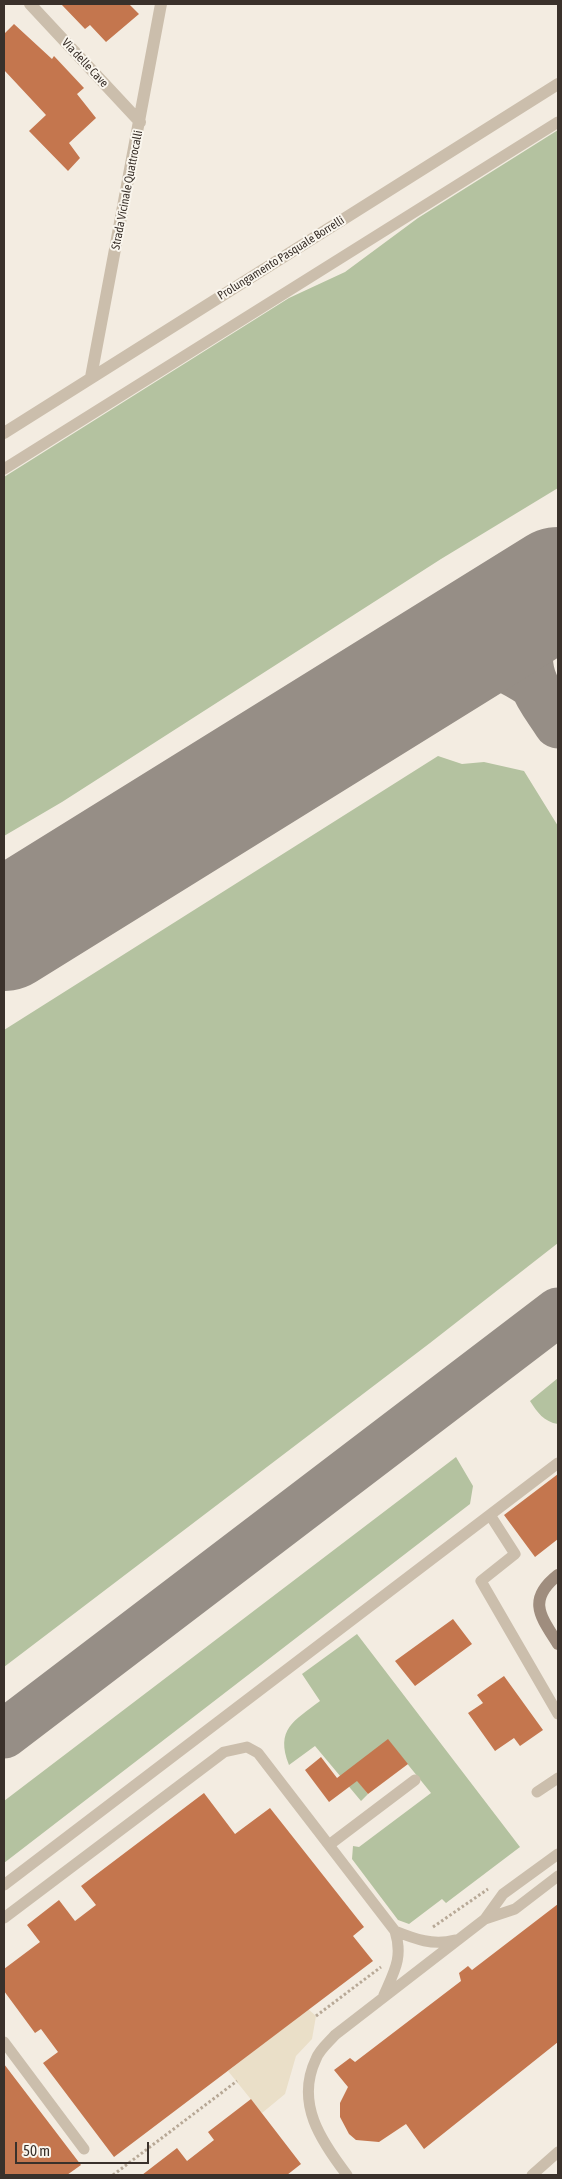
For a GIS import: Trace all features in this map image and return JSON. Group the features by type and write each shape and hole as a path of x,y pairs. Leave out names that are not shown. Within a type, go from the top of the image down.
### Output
{"street":[{"name":"Via delle Cave","path":"30,4 140,122"},
{"name":"Strada Vicinale Quattrocalli","path":"92,377 161,4"},
{"name":"Prolungamento Pasquale Borrelli","path":"4,433 558,84"},
{"path":"558,1575 551,1580 540,1597 540,1615 558,1644"}],"lane":[{"path":"4,469 558,122"},
{"path":"4,1885 558,1463"},
{"path":"490,1515 515,1554 481,1581 558,1714"},
{"path":"4,1918 224,1752 247,1747 258,1753 395,1931 400,1949 394,1974 384,1996"},
{"path":"538,1792 558,1778"},
{"path":"329,1845 414,1780"},
{"path":"340,2173 312,2120 307,2086 316,2058 335,2035 485,1919 503,1894 558,1854"},
{"path":"485,1919 515,1909 558,1876"},
{"path":"395,1931 416,1940 441,1944 461,1938"},
{"path":"4,2042 84,2149"},
{"path":"532,2175 558,2152"}],"path":[{"path":"113,2175 237,2081"}],"green space":[{"path":"558,130 558,488 441,559 62,802 4,836 4,477 289,298 345,272 418,218"},
{"path":"438,756 462,764 484,762 524,771 558,826 558,1243 430,1343 4,1667 4,1030"},
{"path":"558,1378 558,1424 545,1419 538,1413 530,1401"},
{"path":"456,1457 473,1486 470,1504 4,1863 4,1801"},
{"path":"357,1634 520,1847 446,1903 442,1899 409,1924 398,1920 352,1859 353,1846 359,1847 431,1793 388,1740 349,1770 368,1794 361,1801 315,1746 289,1765 285,1753 284,1743 290,1727 302,1714 320,1701 302,1674"}],"shaded area":[{"path":"308,2009 316,2016 312,2039 296,2056 285,2094 262,2113 228,2071"}],"building":[{"path":"61,4 129,4 139,14 106,42 90,25 85,29"},
{"path":"14,24 52,59 54,56 84,88 77,94 96,118 69,143 80,158 68,171 29,131 46,115 4,70 4,34"},
{"path":"558,1474 558,1539 535,1557 504,1515"},
{"path":"453,1619 472,1644 415,1686 395,1661"},
{"path":"504,1676 543,1730 520,1746 514,1738 495,1751 468,1713 483,1703 477,1695"},
{"path":"388,1739 408,1764 368,1794 357,1781 329,1802 305,1770 321,1757 337,1778"},
{"path":"204,1793 235,1834 270,1808 364,1927 353,1936 373,1961 114,2157 43,2063 58,2052 41,2029 35,2033 4,1991 4,1969 40,1942 27,1925 59,1900 75,1921 96,1905 81,1886"},
{"path":"558,1904 558,2042 424,2149 406,2124 379,2142 356,2140 349,2134 340,2117 340,2103 348,2087 334,2070 350,2058 355,2062 461,1981 459,1973 468,1966 472,1970"},
{"path":"4,2064 81,2165 67,2175 4,2175"},
{"path":"251,2099 301,2164 287,2175 142,2175 177,2148 187,2161 214,2140 208,2132"}],"taxiway":[{"path":"558,593 537,624 532,635 528,659 536,689 558,724"},
{"path":"421,672 453,663 479,661 504,667 533,684"},
{"path":"4,1734 558,1312"}],"runway":[{"path":"4,931 558,587"}]}
